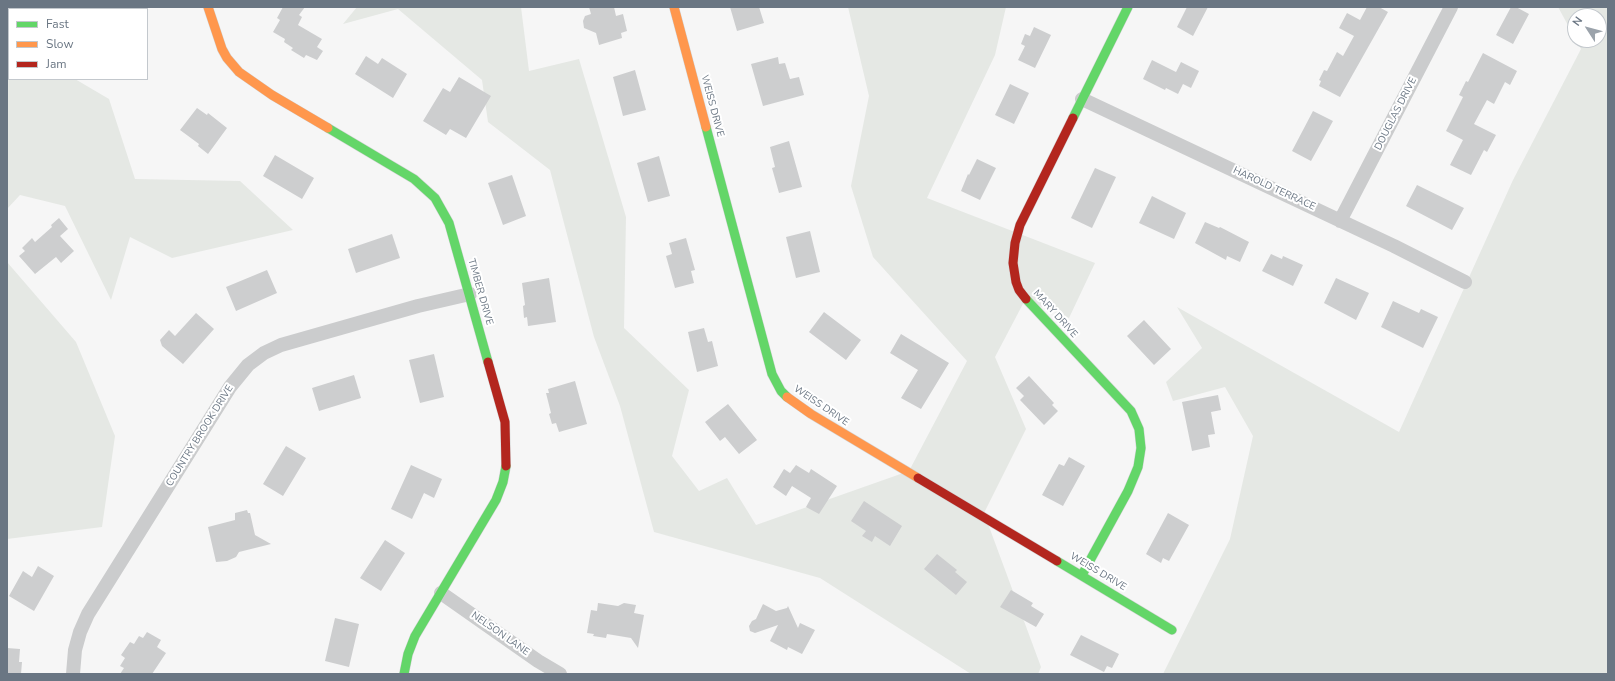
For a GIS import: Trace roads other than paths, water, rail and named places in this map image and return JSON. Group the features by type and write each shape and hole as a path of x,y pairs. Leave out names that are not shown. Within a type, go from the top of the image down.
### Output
{"street":[{"name":"TIMBER DRIVE","path":"208,7 222,49 227,58 239,72 272,95 398,169 432,194 449,223 470,294 505,422 507,463 503,482 496,500 415,636 408,654 404,674"},
{"name":"WEISS DRIVE","path":"674,7 772,374 781,391 788,398 811,414 1172,630"},
{"name":"MARY DRIVE","path":"1082,575 1128,491 1138,467 1141,448 1139,429 1131,412 1042,318 1019,290 1013,263 1015,244 1020,225 1128,7"},
{"name":"DOUGLAS DRIVE","path":"1340,221 1451,7"},
{"name":"HAROLD TERRACE","path":"1082,99 1465,282"},
{"name":"COUNTRY BROOK DRIVE","path":"73,674 75,650 80,632 88,614 230,387 248,365 264,353 281,345 403,310 470,294"},
{"name":"NELSON LANE","path":"441,593 538,661 560,674"}]}
